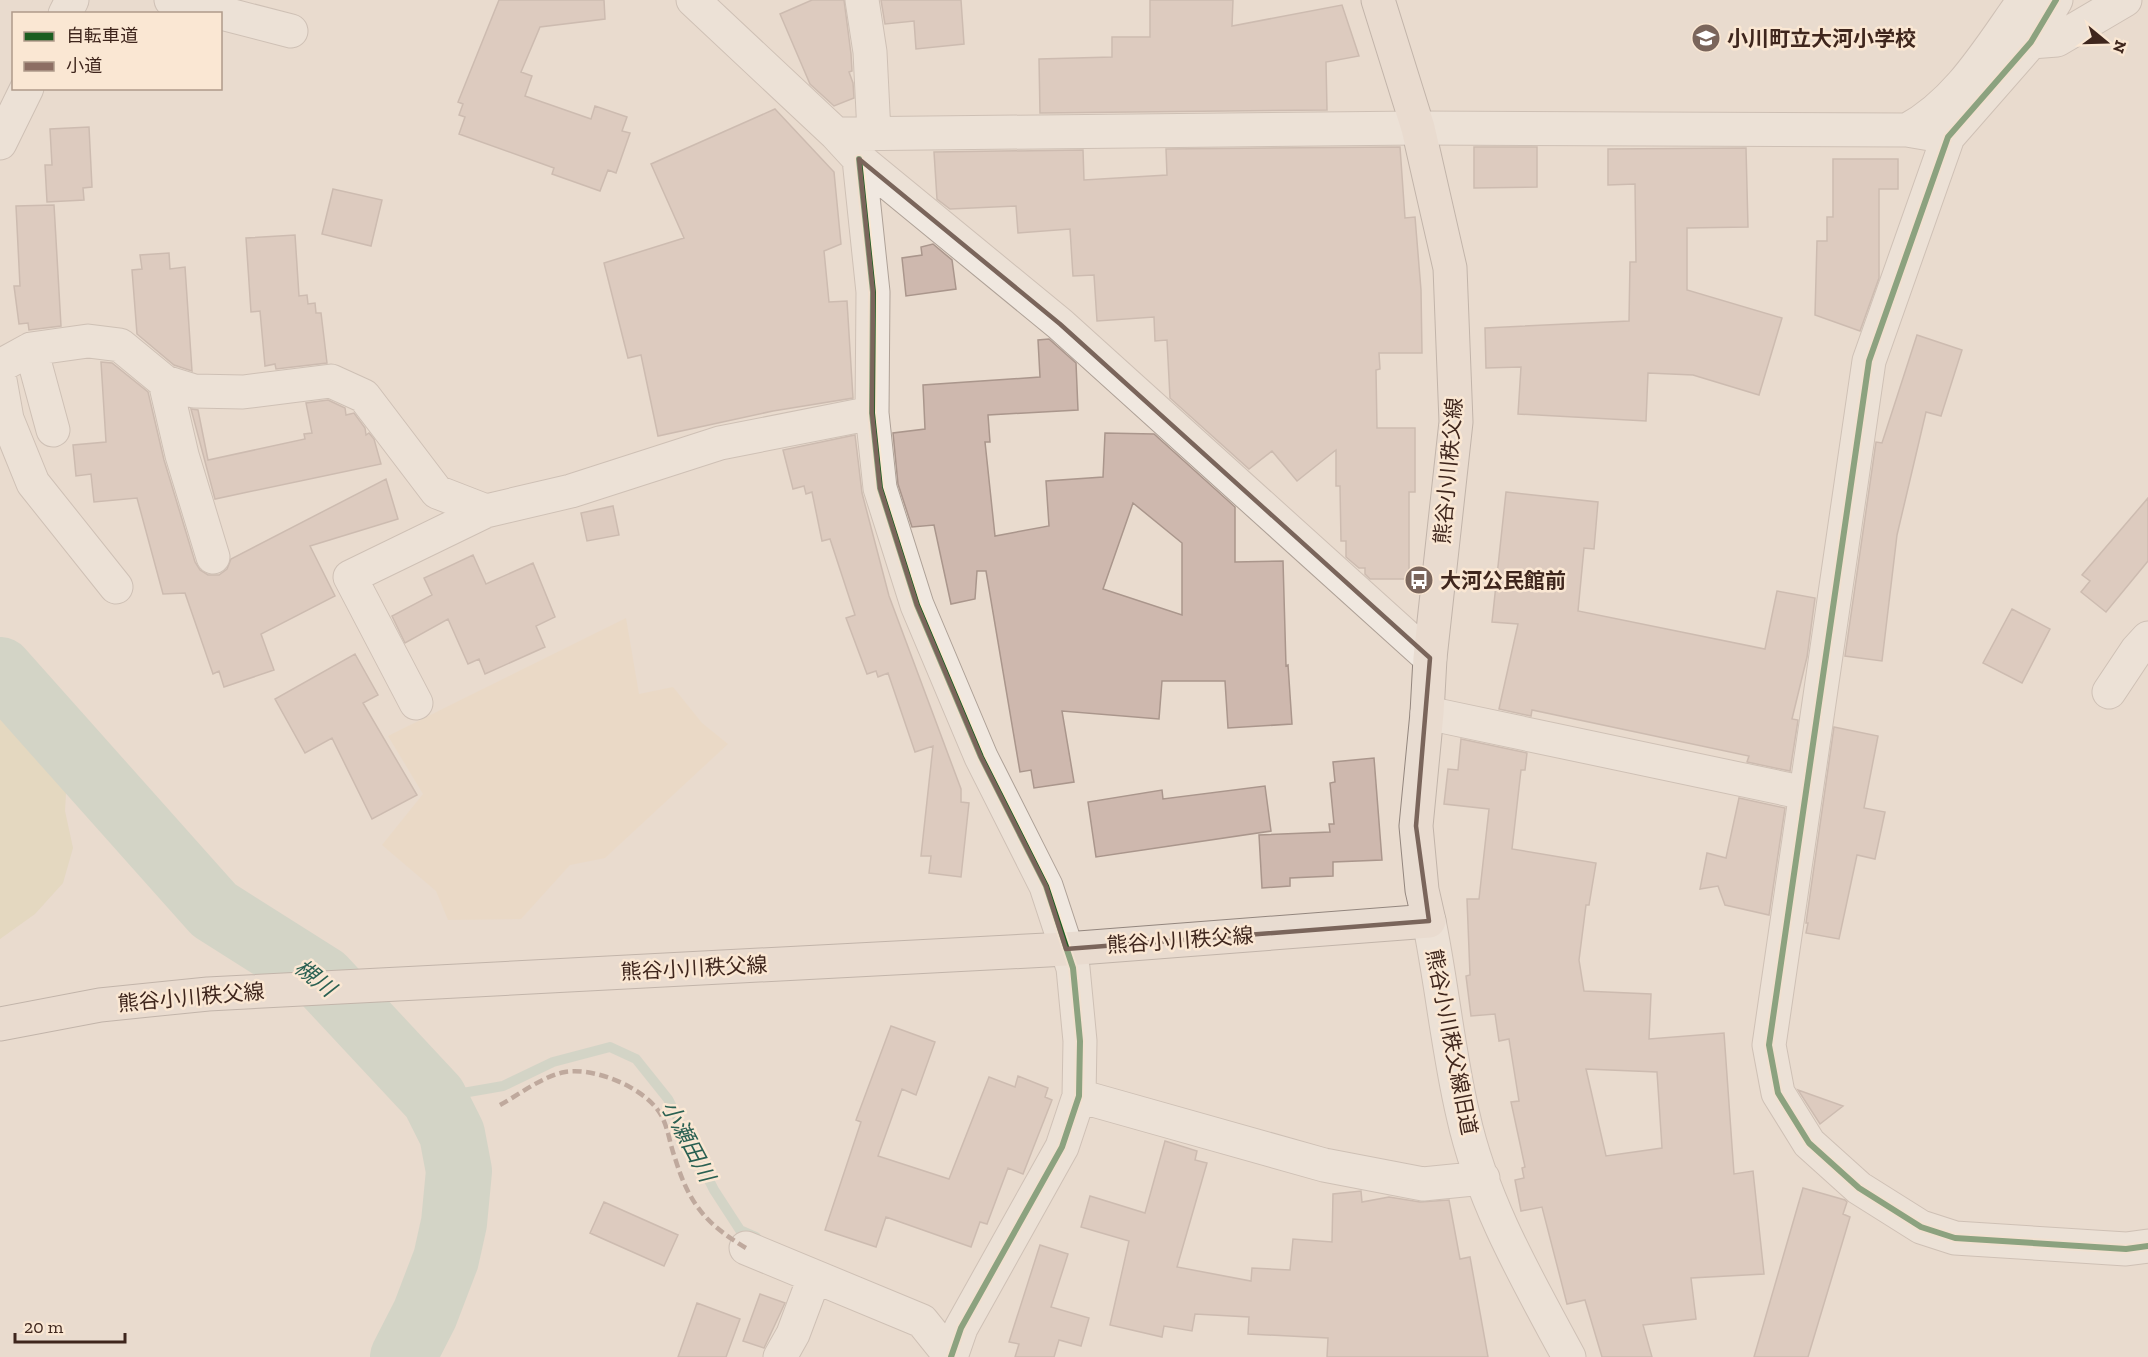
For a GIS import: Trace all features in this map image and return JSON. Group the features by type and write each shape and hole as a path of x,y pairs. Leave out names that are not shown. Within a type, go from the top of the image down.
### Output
{"main road":[{"name":"熊谷小川秩父線","path":"0,1024 100,1005 208,994 1066,948 1429,921 1422,890 1416,826 1430,658 1456,411 1450,268 1418,128 1378,0"}],"street":[{"path":"171,0 217,12"},
{"path":"693,0 836,134 867,146 1430,658"},
{"path":"862,0 870,52 867,146 873,292 872,413 880,488 917,605 981,757 1046,886 1073,968 1080,1041 1079,1096 1062,1147 961,1328 951,1357"},
{"path":"1907,130 1930,118 1971,75 2024,0"},
{"path":"2056,0 2031,42 1948,136 1869,361 1769,1046 1778,1093 1809,1143 1859,1188 1921,1227 1955,1238 2092,1247 2148,1246"},
{"path":"2031,42 2057,40 2125,0"},
{"path":"222,13 291,31"},
{"path":"0,143 26,90"},
{"path":"867,146 1418,128 1907,130 1948,136"},
{"path":"0,366 31,349 88,341 120,345 165,382 194,391 243,392 331,381 364,396 437,492 486,511"},
{"path":"31,349 53,430"},
{"path":"0,380 7,419 33,483 116,588"},
{"path":"165,382 182,455 213,557"},
{"path":"416,703 350,577 486,511 571,491 720,443 872,413"},
{"path":"2109,692 2137,650 2148,638"},
{"path":"1427,713 1805,793"},
{"name":"熊谷小川秩父線旧道","path":"1429,921 1463,1116 1504,1236 1569,1357"},
{"path":"1079,1096 1346,1169 1422,1184 1483,1178"},
{"path":"746,1248 922,1321 951,1357"},
{"path":"780,1357 792,1334 814,1278"}],"highlighted area":[{"path":"859,159 1060,324 1430,658 1416,826 1429,921 1066,949 1046,886 981,757 917,605 880,488 872,413 873,292"}],"shaded area":[{"path":"626,618 639,694 673,687 702,723 728,744 605,858 570,865 521,919 448,920 436,891 382,845 423,794 388,736"},
{"path":"0,686 68,758 65,811 73,848 63,883 35,914 0,939"}],"building":[{"path":"499,0 604,0 605,19 540,27 521,72 532,76 525,96 591,119 595,106 627,117 622,131 630,133 616,173 608,170 600,191 552,174 554,168 459,134 465,117 459,115 463,104 458,102"},
{"path":"812,0 844,0 851,54 852,71 849,72 853,83 854,98 834,106 810,84 780,14"},
{"path":"881,0 961,0 964,44 916,49 914,21 885,24"},
{"path":"1150,0 1233,0 1232,26 1342,5 1359,56 1326,62 1327,110 1040,113 1039,59 1112,57 1112,37 1150,37"},
{"path":"775,109 834,172 841,244 824,251 829,302 847,301 853,398 773,411 658,436 641,355 628,358 604,263 684,238 651,164"},
{"path":"89,127 92,187 83,188 84,200 47,202 45,165 52,165 50,129"},
{"path":"1400,147 1405,218 1415,217 1421,290 1422,353 1379,353 1380,369 1376,370 1377,428 1415,428 1415,492 1409,492 1409,579 1370,579 1365,574 1365,568 1359,568 1346,557 1346,541 1341,541 1340,486 1336,486 1336,450 1297,481 1272,451 1249,469 1170,398 1167,340 1155,341 1154,317 1097,321 1094,275 1073,276 1070,229 1018,233 1016,206 950,209 937,199 934,152 1083,150 1084,180 1167,175 1166,149"},
{"path":"1474,147 1537,147 1537,187 1474,188"},
{"path":"1746,148 1748,227 1687,228 1687,290 1782,318 1759,395 1693,375 1648,373 1646,421 1518,414 1521,367 1486,368 1485,328 1629,321 1630,262 1636,262 1635,184 1608,185 1608,149"},
{"path":"1833,159 1898,159 1898,189 1879,189 1879,278 1860,331 1815,315 1817,241 1827,241 1827,217 1833,217"},
{"path":"333,189 382,200 371,246 322,234"},
{"path":"54,205 61,326 29,330 28,323 19,324 14,286 20,286 16,206"},
{"path":"295,235 299,296 307,295 308,304 315,303 316,313 321,313 327,363 276,369 275,364 265,366 260,311 251,312 246,238"},
{"path":"933,244 952,260 956,289 906,296 902,258 922,255 921,247"},
{"path":"169,253 170,269 185,267 192,371 174,365 137,334 132,270 142,269 140,255"},
{"path":"1917,335 1962,350 1941,416 1926,412 1897,535 1882,661 1845,656 1876,442 1882,443"},
{"path":"1049,339 1076,363 1078,410 988,415 990,442 985,442 995,536 1049,526 1046,481 1103,477 1105,433 1154,434 1235,507 1235,562 1283,561 1286,666 1288,665 1292,724 1228,728 1225,681 1162,681 1159,719 1062,711 1074,782 1034,788 1031,770 1020,772 986,571 977,571 975,599 951,604 934,525 912,527 898,484 893,433 925,429 923,385 1040,377 1038,340","holes":["1133,503 1182,543 1182,615 1103,589"]},
{"path":"101,362 112,363 148,392 164,460 195,562 200,570 208,575 219,575 227,569 231,559 386,479 398,519 310,546 335,596 261,634 274,670 224,687 219,671 213,674 185,593 163,594 137,498 94,502 91,474 76,476 73,445 106,442"},
{"path":"328,400 345,408 346,415 354,413 365,428 366,435 369,433 374,439 381,464 215,499 191,409 198,410 208,460 305,439 304,434 312,433 306,403"},
{"path":"855,435 862,493 889,596 961,789 961,802 969,803 961,877 929,873 931,856 921,856 933,746 915,752 888,673 878,677 876,671 867,674 846,618 855,615 830,539 822,541 812,492 806,494 804,486 793,489 783,450"},
{"path":"1506,492 1598,502 1594,549 1584,548 1578,611 1765,649 1777,591 1815,598 1807,657 1792,719 1798,720 1790,771 1747,762 1749,756 1532,710 1531,716 1499,709 1518,624 1492,622"},
{"path":"2148,498 2148,561 2106,612 2081,592 2090,581 2082,575"},
{"path":"613,506 619,535 587,541 581,513"},
{"path":"473,555 486,584 533,563 555,617 536,626 545,647 485,674 479,659 468,664 448,619 405,643 392,616 432,595 424,578"},
{"path":"2012,609 2050,629 2022,683 1983,663"},
{"path":"355,654 378,695 363,703 417,795 372,819 332,738 305,753 275,699"},
{"path":"1834,727 1878,736 1864,808 1885,812 1875,859 1857,855 1839,939 1806,933"},
{"path":"1461,739 1527,753 1525,770 1521,770 1512,849 1596,863 1589,905 1586,905 1579,960 1584,991 1651,994 1649,1039 1724,1033 1734,1174 1753,1171 1764,1274 1691,1278 1696,1319 1643,1325 1652,1357 1602,1357 1585,1300 1567,1304 1542,1207 1521,1211 1515,1180 1524,1178 1522,1168 1525,1167 1511,1102 1519,1101 1509,1039 1499,1041 1495,1014 1471,1016 1466,976 1470,975 1467,899 1479,899 1489,809 1444,804 1448,769 1458,770","holes":["1586,1069 1657,1072 1662,1148 1606,1156"]},
{"path":"1374,758 1382,860 1333,862 1333,876 1290,878 1290,886 1262,888 1259,835 1330,832 1329,824 1334,824 1330,783 1335,782 1333,762"},
{"path":"1265,786 1271,831 1096,857 1088,802 1162,790 1163,799"},
{"path":"1739,798 1785,808 1769,915 1725,905 1718,886 1700,889 1707,853 1726,858"},
{"path":"891,1026 935,1042 916,1095 902,1089 878,1156 949,1179 989,1077 1015,1087 1018,1076 1048,1088 1045,1097 1052,1100 1023,1174 1008,1168 987,1224 980,1222 971,1247 886,1217 876,1247 825,1230 861,1122 856,1120"},
{"path":"1798,1090 1843,1106 1820,1124"},
{"path":"1165,1141 1197,1151 1195,1160 1207,1163 1177,1267 1251,1281 1252,1268 1290,1270 1293,1239 1332,1242 1333,1194 1361,1191 1362,1202 1389,1197 1420,1202 1449,1200 1460,1259 1470,1257 1488,1357 1327,1357 1328,1338 1248,1334 1249,1317 1195,1314 1192,1331 1164,1326 1162,1337 1110,1325 1129,1241 1081,1227 1090,1196 1145,1213"},
{"path":"1803,1188 1845,1200 1847,1202 1843,1214 1850,1217 1808,1357 1754,1357"},
{"path":"604,1202 678,1235 664,1266 590,1233"},
{"path":"1040,1245 1068,1254 1051,1307 1089,1318 1081,1346 1059,1340 1054,1357 1015,1357 1019,1344 1009,1342"},
{"path":"760,1294 785,1303 764,1348 743,1341"},
{"path":"697,1303 740,1319 726,1357 678,1357"}],"waterway":[{"name":"槻川","path":"0,670 214,910 323,979 434,1098 452,1134 459,1171 454,1223 446,1259 425,1314 403,1357"},
{"name":"小瀬田川","path":"434,1098 503,1086 553,1062 610,1047 636,1059 668,1099 714,1190 740,1230 756,1237"}],"marked path":[{"path":"500,1105 540,1081 565,1072 577,1071 605,1076 632,1088 654,1105 661,1115 680,1174 693,1200 710,1221 746,1248"}],"cycle path":[{"path":"2056,0 2031,42 1948,137 1869,361 1769,1045 1778,1093 1809,1143 1859,1188 1921,1227 1955,1238 2126,1249 2148,1246"},
{"path":"859,159 873,292 872,413 880,488 917,605 981,757 1046,886 1073,968 1080,1041 1079,1096 1062,1147 961,1328 951,1357"}],"place":[{"name":"小川町立大河小学校","path":"1706,38"},
{"name":"大河公民館前","path":"1419,580"}]}
